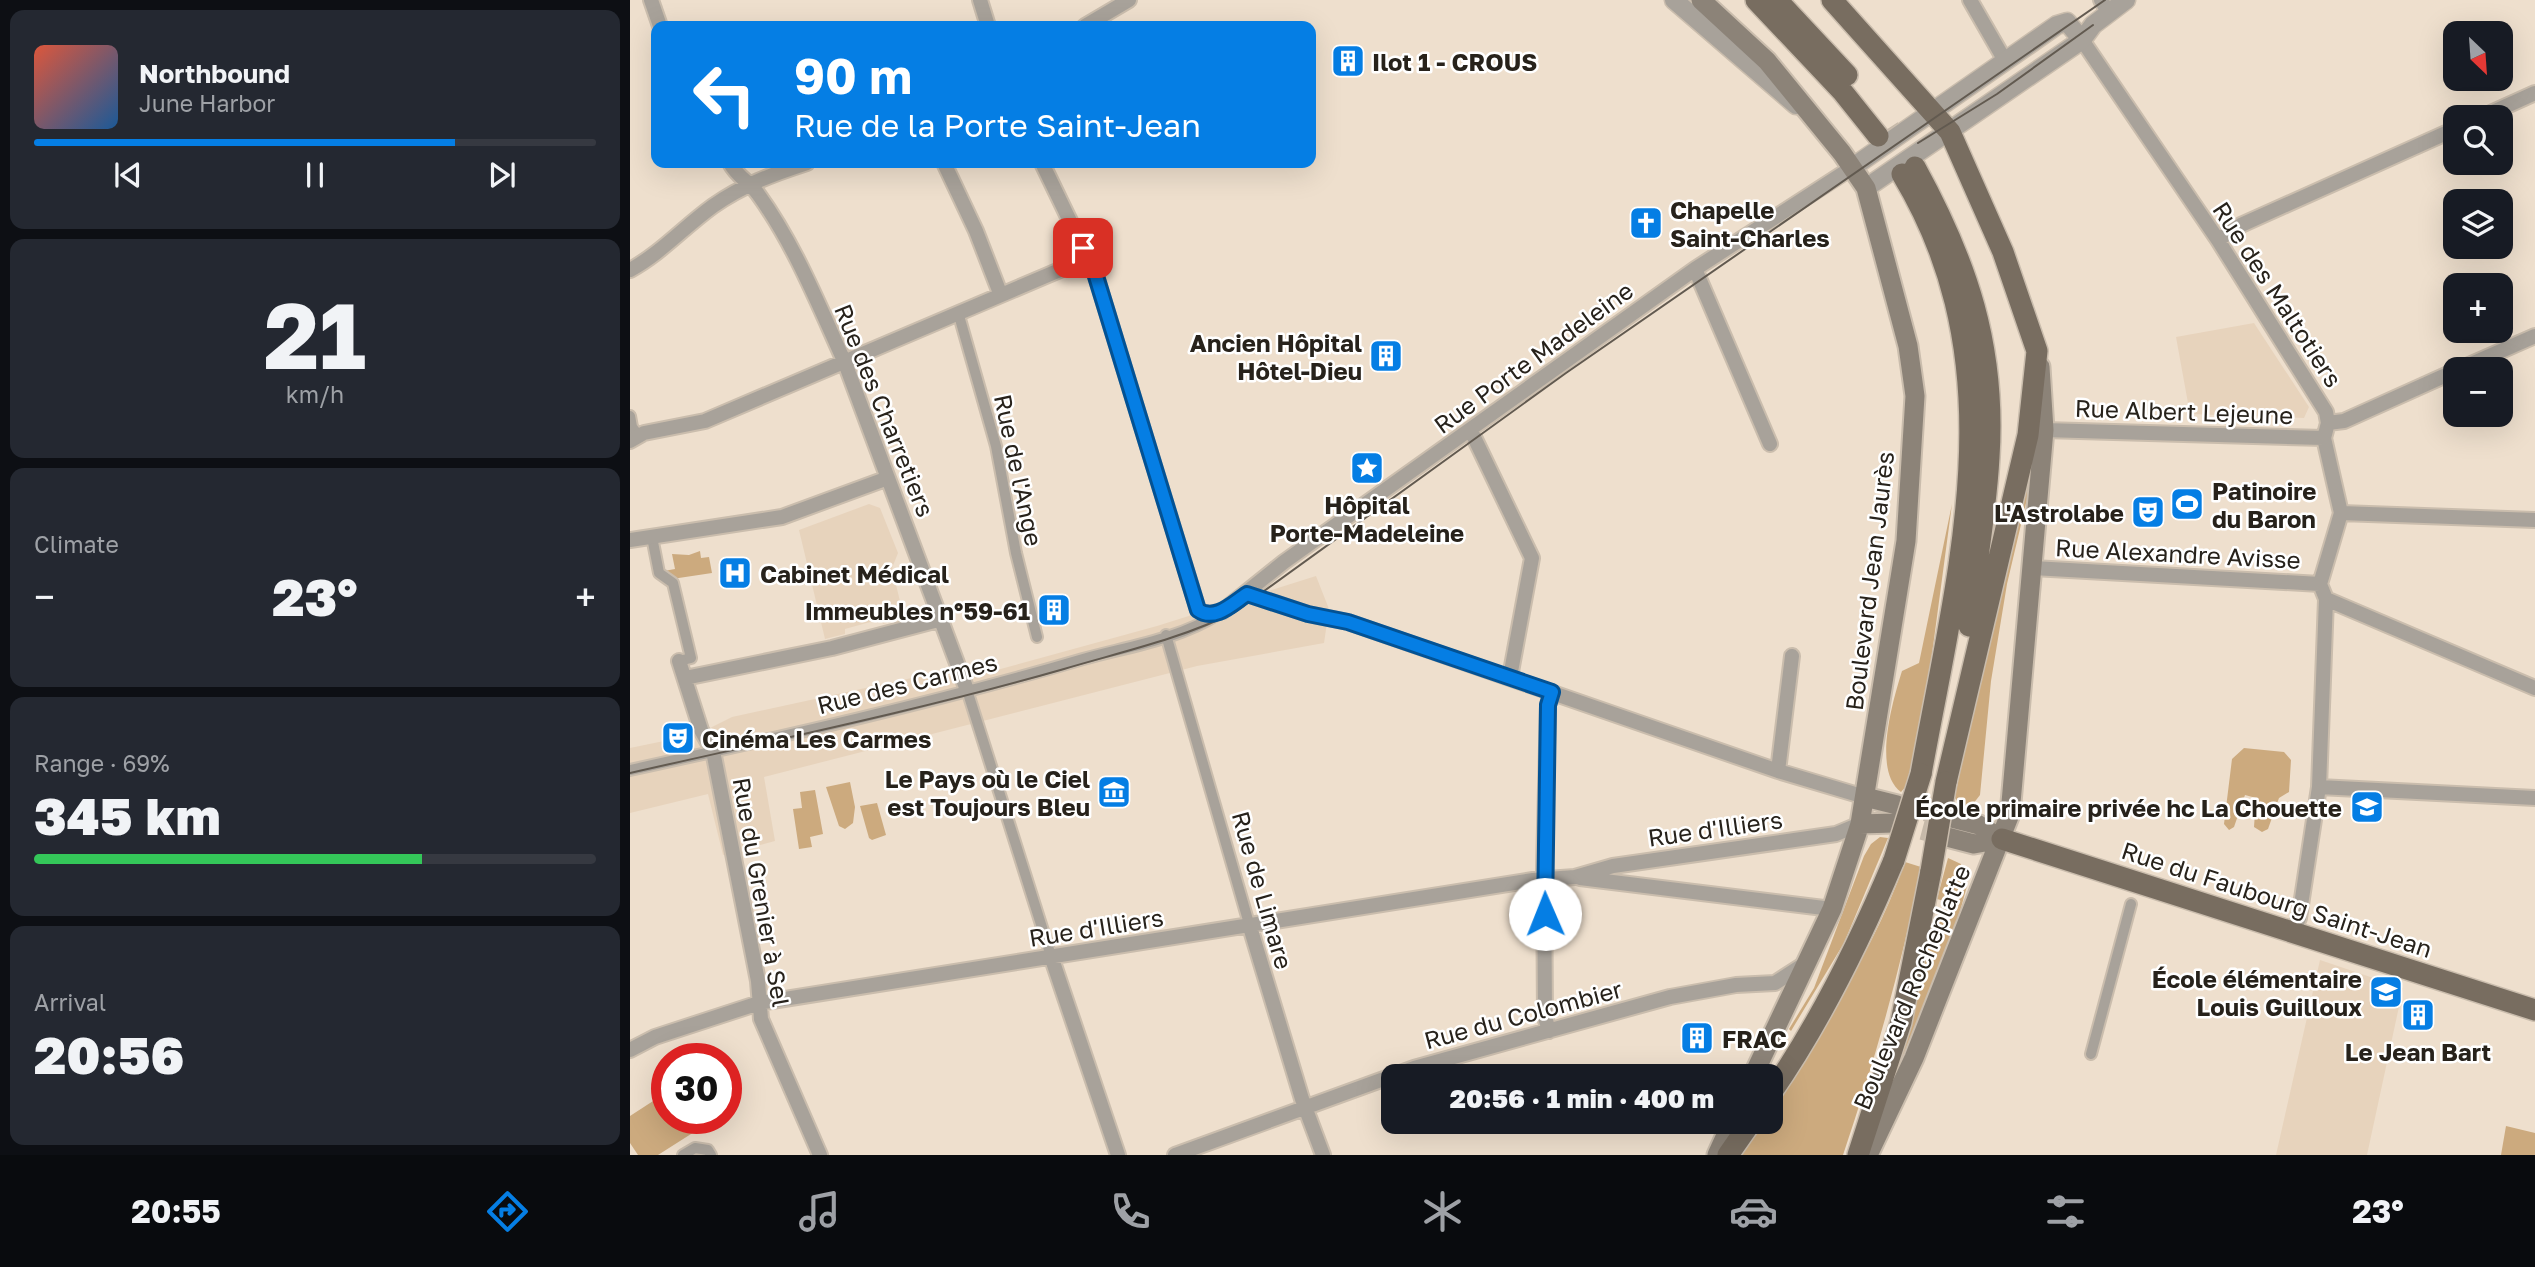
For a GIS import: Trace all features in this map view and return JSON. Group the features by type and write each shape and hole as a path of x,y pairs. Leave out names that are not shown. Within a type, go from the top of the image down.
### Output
{"main road":[{"name":"Boulevard Jean Jaurès","path":"1701,0 1766,61 1853,167 1866,188 1908,346 1915,396 1906,541 1860,824"},
{"path":"1743,0 1781,26"},
{"path":"1756,0 1884,132 1853,82 1777,0"},
{"path":"1823,0 1857,30"},
{"path":"1832,0 1950,132 2003,252 2042,373 2044,430 2010,814 2002,839"},
{"path":"1783,1076 1864,932 1894,860 1921,774 1952,604 1972,432 1968,361 1955,298 1908,171 1946,223 1964,268 1983,338 1987,373 1989,456 1961,708"},
{"path":"1961,708 2028,435 2037,351"},
{"name":"Boulevard Rocheplatte","path":"1858,1155 1901,1022 1961,708"},
{"path":"1760,1064 1832,909 1860,824 1896,814 1865,797"},
{"name":"Rue du Faubourg Saint-Jean","path":"1950,828 1979,825 2002,839 2038,848 2535,1010"},
{"name":"Boulevard Rocheplatte","path":"1868,1155 1914,1058 2002,839"},
{"path":"1717,1155 1727,1134"},
{"path":"1728,1155 1743,1134"}],"street":[{"path":"651,0 658,21"},
{"path":"980,0 986,21"},
{"path":"1093,21 1129,0"},
{"name":"Boulevard Jean Jaurès","path":"1674,0 1811,118"},
{"path":"1970,0 2004,59"},
{"path":"1866,188 2082,40 2105,7 2126,0"},
{"path":"1853,167 2004,59 2057,25 2067,22 2082,40"},
{"name":"Rue des Maltotiers","path":"2082,40 2218,240 2322,404 2328,423 2324,438 2341,513 2320,584"},
{"path":"2508,105 2535,93"},
{"path":"2218,240 2241,225 2443,134"},
{"name":"Rue Porte Madeleine","path":"1223,611 1284,562 1695,269 1853,167"},
{"name":"Rue des Charretiers","path":"733,168 738,178 757,191 800,264 845,363 967,690"},
{"path":"630,270 650,259 710,208 747,184 793,168"},
{"path":"946,168 976,231 1000,293"},
{"path":"1044,168 1095,273 1196,603 1203,614 1223,611"},
{"path":"630,416 635,438 705,421 845,363 1000,293 1088,258"},
{"path":"1695,269 1770,444"},
{"name":"Rue de l'Ange","path":"958,313 996,446 1016,553 1037,637"},
{"path":"2487,357 2535,336"},
{"path":"2328,423 2344,421 2443,376"},
{"path":"1471,430 1532,558 1510,677"},
{"name":"Rue Albert Lejeune","path":"2044,430 2324,438"},
{"path":"630,540 782,517 888,478"},
{"path":"2341,513 2535,520"},
{"path":"652,537 659,573 673,583 691,658 679,661"},
{"name":"Rue Alexandre Avisse","path":"2032,568 2320,584"},
{"path":"2293,933 2299,918 2319,788 2326,599 2320,584"},
{"path":"1247,594 1308,614 1348,622 1778,771 1865,797"},
{"path":"2326,599 2535,688"},
{"name":"Rue des Carmes","path":"630,770 967,690 1192,627 1223,611"},
{"path":"685,678 832,648 942,619"},
{"name":"Rue de Limare","path":"1166,635 1304,1107 1323,1155"},
{"path":"1778,771 1792,656"},
{"name":"Rue du Grenier à Sel","path":"679,661 701,730 713,751 758,981 761,1019 820,1155"},
{"path":"967,690 1051,956 1118,1155"},
{"path":"1549,1031 1545,1017 1544,879 1548,705 1552,692"},
{"path":"2319,788 2535,798"},
{"name":"Rue d'Illiers","path":"1576,877 1613,866 1836,834 1860,824"},
{"name":"Rue d'Illiers","path":"630,1050 655,1038 759,1003 1544,879 1576,877 1832,909"},
{"path":"2091,1054 2132,901"},
{"name":"Rue du Colombier","path":"1175,1155 1414,1068 1670,997 1736,985 1775,983 1807,962"},
{"path":"683,1155 695,1148 708,1150 711,1155"}],"shaded area":[{"path":"2254,323 2309,407 2304,418 2190,414 2176,337"},
{"path":"2030,473 2031,482 2007,584 1991,681 1980,795 1973,804 1961,807 1955,798 1959,762"},
{"path":"869,504 880,508 898,553 892,568 904,618 883,624 881,619 845,629 845,634 825,639 799,530"},
{"path":"1952,504 1924,714 1908,784 1901,792 1892,782 1888,768 1886,752 1890,716 1902,671 1919,663"},
{"path":"700,551 701,558 709,557 712,573 672,579 664,571 675,569 672,554 689,555"},
{"path":"1316,576 1329,609 1324,643 1197,666 764,777 775,841 723,855 708,794 630,813 630,748 698,734 732,717 930,674 968,678 1157,626"},
{"path":"2244,748 2284,752 2291,760 2289,792 2279,798 2268,829 2262,832 2254,827 2256,798 2245,795 2234,827 2229,830 2224,824 2232,759"},
{"path":"850,782 855,807 853,823 845,829 839,826 826,787"},
{"path":"815,790 823,834 810,837 812,847 799,849 793,809 802,808 800,792"},
{"path":"877,803 886,835 872,840 869,838 860,806"},
{"path":"1880,837 1888,838 1844,943 1791,1031 1789,1029 1814,988 1864,856 1871,844"},
{"path":"1948,858 1961,864 1967,886 1935,986 1896,1076 1892,1076 1912,1009 1931,924 1935,924 1937,918 1942,916 1944,901 1937,899"},
{"path":"1905,862 1921,867 1887,1012 1843,1155 1736,1155 1751,1134 1783,1134 1783,1086 1846,987 1892,895"},
{"path":"2320,960 2403,988 2367,1155 2276,1155"},
{"path":"651,1102 651,1134 691,1134 658,1155 638,1155 630,1143 630,1116"},
{"path":"2506,1126 2535,1133 2535,1155 2501,1155"}],"tunnel":[{"path":"1889,128 1915,167"},
{"path":"1897,805 1952,818"},
{"path":"1894,823 1947,837"}],"tram line":[{"path":"630,773 1010,684 1129,651 1214,622 1235,612 1566,373 2105,0"},
{"path":"1918,143 1997,94 2093,25"}],"place":[{"name":"Ilot 1 - CROUS","path":"1348,61"},
{"name":"Chapelle Saint-Charles","path":"1646,223"},
{"name":"Ancien Hôpital Hôtel-Dieu","path":"1386,356"},
{"name":"Hôpital Porte-Madeleine","path":"1367,468"},
{"name":"Patinoire du Baron","path":"2187,504"},
{"name":"L'Astrolabe","path":"2148,512"},
{"name":"Cabinet Médical","path":"735,573"},
{"name":"Immeubles n°59-61","path":"1054,610"},
{"name":"Cinéma Les Carmes","path":"678,738"},
{"name":"Le Pays où le Ciel est Toujours Bleu","path":"1114,792"},
{"name":"École primaire privée hc La Chouette","path":"2367,807"},
{"name":"École élémentaire Louis Guilloux","path":"2386,992"},
{"name":"Le Jean Bart","path":"2418,1015"},
{"name":"FRAC","path":"1697,1038"}],"route":[{"path":"1083,248 1095,273 1198,610 1203,614 1223,611 1247,594 1308,614 1348,622 1552,692 1548,705 1545,914"}]}
